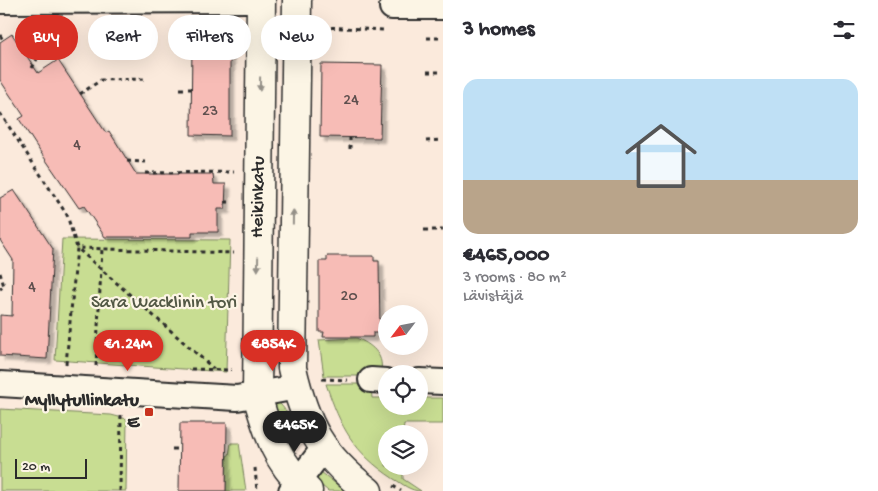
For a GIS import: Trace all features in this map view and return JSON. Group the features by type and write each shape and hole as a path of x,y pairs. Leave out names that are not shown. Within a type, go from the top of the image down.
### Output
{"main road":[{"name":"Heikinkatu","path":"262,0 257,395 269,438 298,488"},
{"name":"Heikinkatu","path":"297,0 297,15"},
{"name":"Heikinkatu","path":"296,60 291,347 306,383 302,408 323,449 348,476 377,486"}],"street":[{"path":"0,1 249,0"},
{"path":"399,7 443,8"},
{"path":"428,381 443,382"},
{"path":"0,384 237,398 306,383"},
{"path":"298,488 323,449"}],"path":[{"path":"332,29 390,31 399,7"},
{"path":"0,35 3,40"},
{"path":"427,38 443,38"},
{"path":"32,68 36,60"},
{"path":"427,72 443,72"},
{"path":"80,94 101,80 146,79"},
{"path":"180,89 191,89"},
{"path":"0,113 67,215 77,248 66,369"},
{"path":"350,138 350,149"},
{"path":"426,141 442,140"},
{"path":"128,161 146,162"},
{"path":"145,172 239,172"},
{"path":"424,230 443,230"},
{"path":"77,248 237,253"},
{"path":"77,248 214,369"},
{"path":"96,369 102,249"},
{"path":"0,273 4,286 0,289"},
{"path":"306,383 378,380"},
{"path":"120,491 121,411"},
{"path":"172,449 180,449"},
{"path":"377,486 401,491"}],"green space":[{"name":"Sara Wacklinin tori","path":"62,239 230,240 226,372 55,360"},
{"path":"356,338 367,343 375,350 380,360 381,365 378,365 378,373 374,376 324,376 319,340"},
{"path":"326,384 371,384 372,398 378,398 378,415 428,415 428,398 443,398 443,424 378,425 378,467 358,449 337,414"},
{"path":"278,402 293,424 296,437 294,450 290,449 274,412 275,405"},
{"path":"0,409 111,415 127,419 126,491 0,491"},
{"path":"231,443 239,443 246,491 226,491 227,456 229,455"},
{"path":"321,472 345,491 328,491 308,474"},
{"path":"388,475 403,475 403,479 421,491 410,489"}],"building":[{"path":"12,34 15,38 15,60 29,60 38,73 58,60 106,133 109,131 136,174 213,174 214,184 226,184 225,209 218,209 218,232 192,232 192,237 105,237 84,206 79,208 19,119 24,116 0,80 0,42"},
{"path":"192,60 230,60 230,136 191,135"},
{"path":"321,64 382,65 380,138 320,137"},
{"path":"14,190 53,249 47,359 0,356 0,315 12,316 13,260 0,240 0,198"},
{"path":"327,256 374,256 374,261 379,261 378,333 373,333 373,337 323,337 324,332 319,332 319,261 327,261"},
{"path":"180,423 227,423 226,491 179,491"}],"place":[{"name":"Myllytullinkatu E","path":"149,412"}]}
